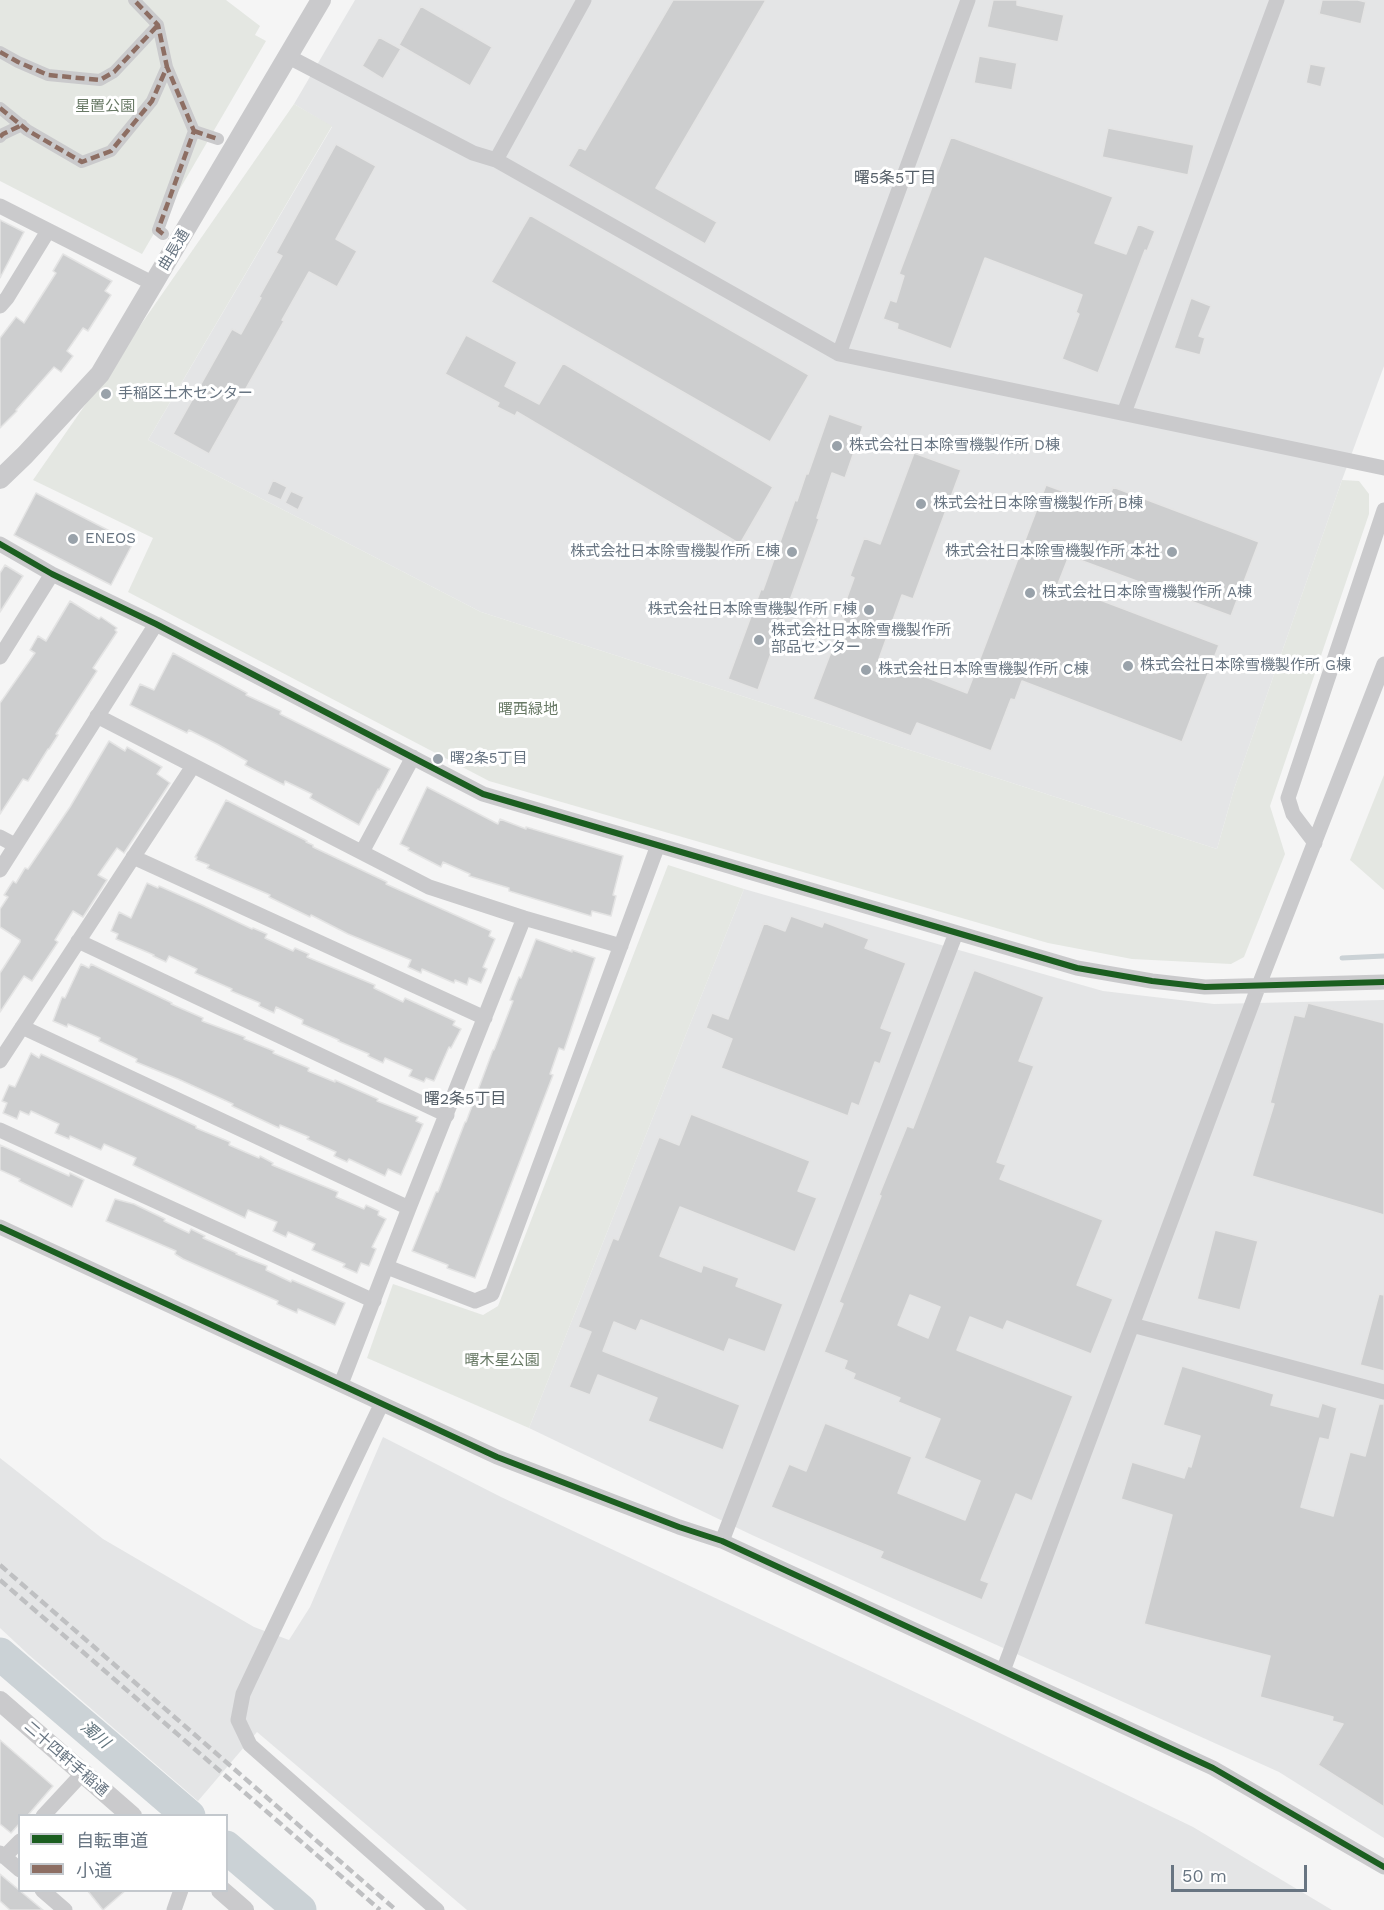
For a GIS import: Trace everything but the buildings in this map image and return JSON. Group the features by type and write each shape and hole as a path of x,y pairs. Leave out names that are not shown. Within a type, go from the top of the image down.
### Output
{"street":[{"path":"134,0 158,25 167,67 194,131 158,230 163,234"},
{"name":"曲長通","path":"0,479 26,455 100,374 321,0"},
{"path":"496,160 584,0"},
{"path":"839,354 968,0"},
{"path":"1124,413 1277,0"},
{"path":"0,52 48,75 100,80 114,72 158,25"},
{"path":"289,57 474,153 496,160 839,354 1384,468"},
{"path":"0,108 22,125 82,162 111,151 152,101 167,67"},
{"path":"0,137 22,125"},
{"path":"194,131 218,139"},
{"path":"0,206 154,284"},
{"path":"0,306 48,231"},
{"path":"1315,843 1293,814 1288,798 1384,510"},
{"path":"0,544 52,574 156,624 483,794 1077,968 1152,981 1205,987 1384,982"},
{"path":"0,657 52,574"},
{"path":"0,870 156,624"},
{"path":"1003,1671 1259,985 1384,664"},
{"path":"98,716 429,887 621,946"},
{"path":"362,852 413,757"},
{"path":"0,1061 193,766"},
{"path":"0,837 15,845"},
{"path":"387,1267 475,1302 492,1294 658,845"},
{"path":"133,857 486,1018"},
{"path":"341,1384 524,918"},
{"path":"722,1541 956,933"},
{"path":"78,941 447,1115"},
{"path":"22,1028 409,1208"},
{"path":"0,1130 374,1301"},
{"path":"0,1227 497,1457 679,1527 722,1541 1213,1768 1384,1867"},
{"path":"1132,1324 1384,1392"},
{"path":"381,1405 253,1671 243,1694 238,1720 250,1745 437,1910"},
{"name":"二十四軒手稲通","path":"0,1701 131,1814"},
{"path":"44,1814 82,1774"},
{"path":"18,1843 2,1855 18,1868"},
{"path":"44,1892 65,1910"},
{"path":"174,1910 180,1892"},
{"path":"223,1892 244,1910"}],"shaded area":[{"path":"355,0 1384,0 1384,366 1234,789 1217,849 481,612 148,440 332,127 294,104"},
{"path":"744,889 1103,991 1214,1004 1384,1000 1384,1838 1279,1772 752,1535 529,1428"},
{"path":"383,1437 501,1497 936,1702 1193,1827 1332,1910 467,1910 257,1732 198,1801 0,1628 0,1458 103,1539 254,1627 289,1640 310,1607"}],"green space":[{"name":"星置公園","path":"0,0 226,0 260,26 255,35 266,41 142,254 0,181"},
{"name":"曙西緑地","path":"294,104 332,126 148,440 481,612 1217,849 1234,789 1342,480 1359,481 1369,494 1369,514 1270,806 1285,854 1244,957 1231,964 1132,959 1048,943 489,781 128,592 153,538 33,480"},
{"path":"1384,775 1384,890 1350,860"},
{"name":"曙木星公園","path":"668,865 744,889 529,1428 367,1358 393,1284 483,1315 498,1306"}],"waterway":[{"path":"1342,958 1384,956"},
{"name":"濁川","path":"0,1654 187,1814"},
{"name":"濁川","path":"228,1849 300,1910"}],"railway":[{"path":"0,1565 396,1910"},
{"path":"0,1580 380,1910"}],"marked path":[{"path":"0,108 27,130 82,162 111,151 152,101 167,67 158,25 134,0"},
{"path":"0,52 48,75 100,80 114,72 158,25"},
{"path":"163,234 158,230 194,131 167,67"},
{"path":"0,137 22,125"},
{"path":"194,131 218,139"}],"cycle path":[{"path":"0,544 52,574 156,624 483,794 1077,968 1152,981 1205,987 1384,982"},
{"path":"0,1227 497,1457 679,1527 722,1541 1213,1768 1384,1867"}],"place":[{"name":"手稲区土木センター","path":"106,394"},
{"name":"株式会社日本除雪機製作所 D棟","path":"837,446"},
{"name":"株式会社日本除雪機製作所 B棟","path":"921,504"},
{"name":"ENEOS","path":"73,539"},
{"name":"株式会社日本除雪機製作所 E棟","path":"792,552"},
{"name":"株式会社日本除雪機製作所 本社","path":"1172,552"},
{"name":"株式会社日本除雪機製作所 A棟","path":"1030,593"},
{"name":"株式会社日本除雪機製作所 F棟","path":"869,610"},
{"name":"株式会社日本除雪機製作所 部品センター","path":"759,640"},
{"name":"株式会社日本除雪機製作所 G棟","path":"1128,666"},
{"name":"株式会社日本除雪機製作所 C棟","path":"866,670"},
{"name":"曙2条5丁目","path":"438,759"}],"district":[{"name":"曙5条5丁目","path":"895,178"},
{"name":"曙2条5丁目","path":"465,1099"}]}
